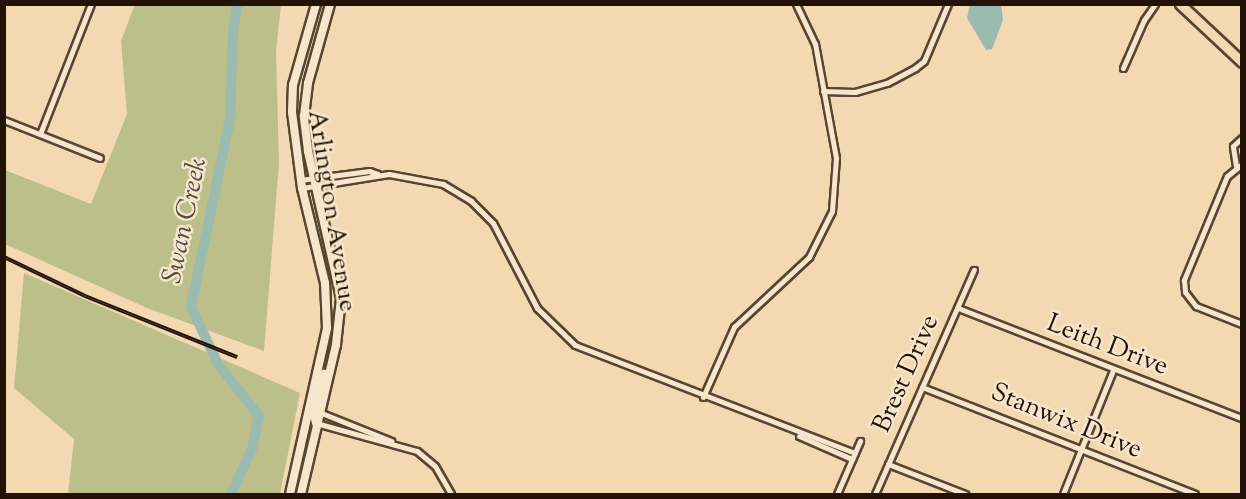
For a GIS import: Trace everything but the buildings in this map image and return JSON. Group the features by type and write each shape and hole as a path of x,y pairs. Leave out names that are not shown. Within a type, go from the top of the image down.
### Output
{"main road":[{"path":"1180,4 1242,62"}],"street":[{"path":"40,134 91,6 81,4"},
{"name":"Arlington Avenue","path":"290,495 327,328 325,283 301,184 294,139 293,85 315,4"},
{"name":"Arlington Avenue","path":"301,495 336,345 341,298 305,133 305,98 330,4"},
{"path":"703,397 734,327 802,265 826,229 835,200 837,168 815,44 796,4"},
{"path":"824,91 855,92 886,83 915,68 924,61 948,4"},
{"path":"1123,68 1144,20 1155,4"},
{"path":"4,120 100,158"},
{"path":"1242,138 1233,147 1237,167 1186,274 1185,292 1196,306 1242,324"},
{"path":"301,184 378,174 424,177 462,194 500,232 532,299 560,333 592,354 854,456"},
{"name":"Brest Drive","path":"875,495 974,270"},
{"name":"Leith Drive","path":"958,308 1113,370 1242,418"},
{"path":"327,328 329,350 313,411 316,423 391,441"},
{"path":"1063,495 1113,370"},
{"name":"Stanwix Drive","path":"922,387 1195,495"},
{"path":"319,411 427,457 451,495"},
{"path":"837,495 860,441"},
{"path":"888,464 965,495"}],"green space":[{"path":"135,4 281,5 276,51 279,163 264,351 147,308 5,244 5,170 91,204 127,114 121,41"},
{"path":"24,273 300,393 280,494 68,494 74,439 14,388"}],"water":[{"path":"970,4 1001,5 1003,20 992,49 986,50 967,18"}],"waterway":[{"name":"Swan Creek","path":"231,494 252,449 259,416 218,364 191,307 230,119 233,31 238,4"}],"railway":[{"path":"4,257 85,296 237,357"}]}
